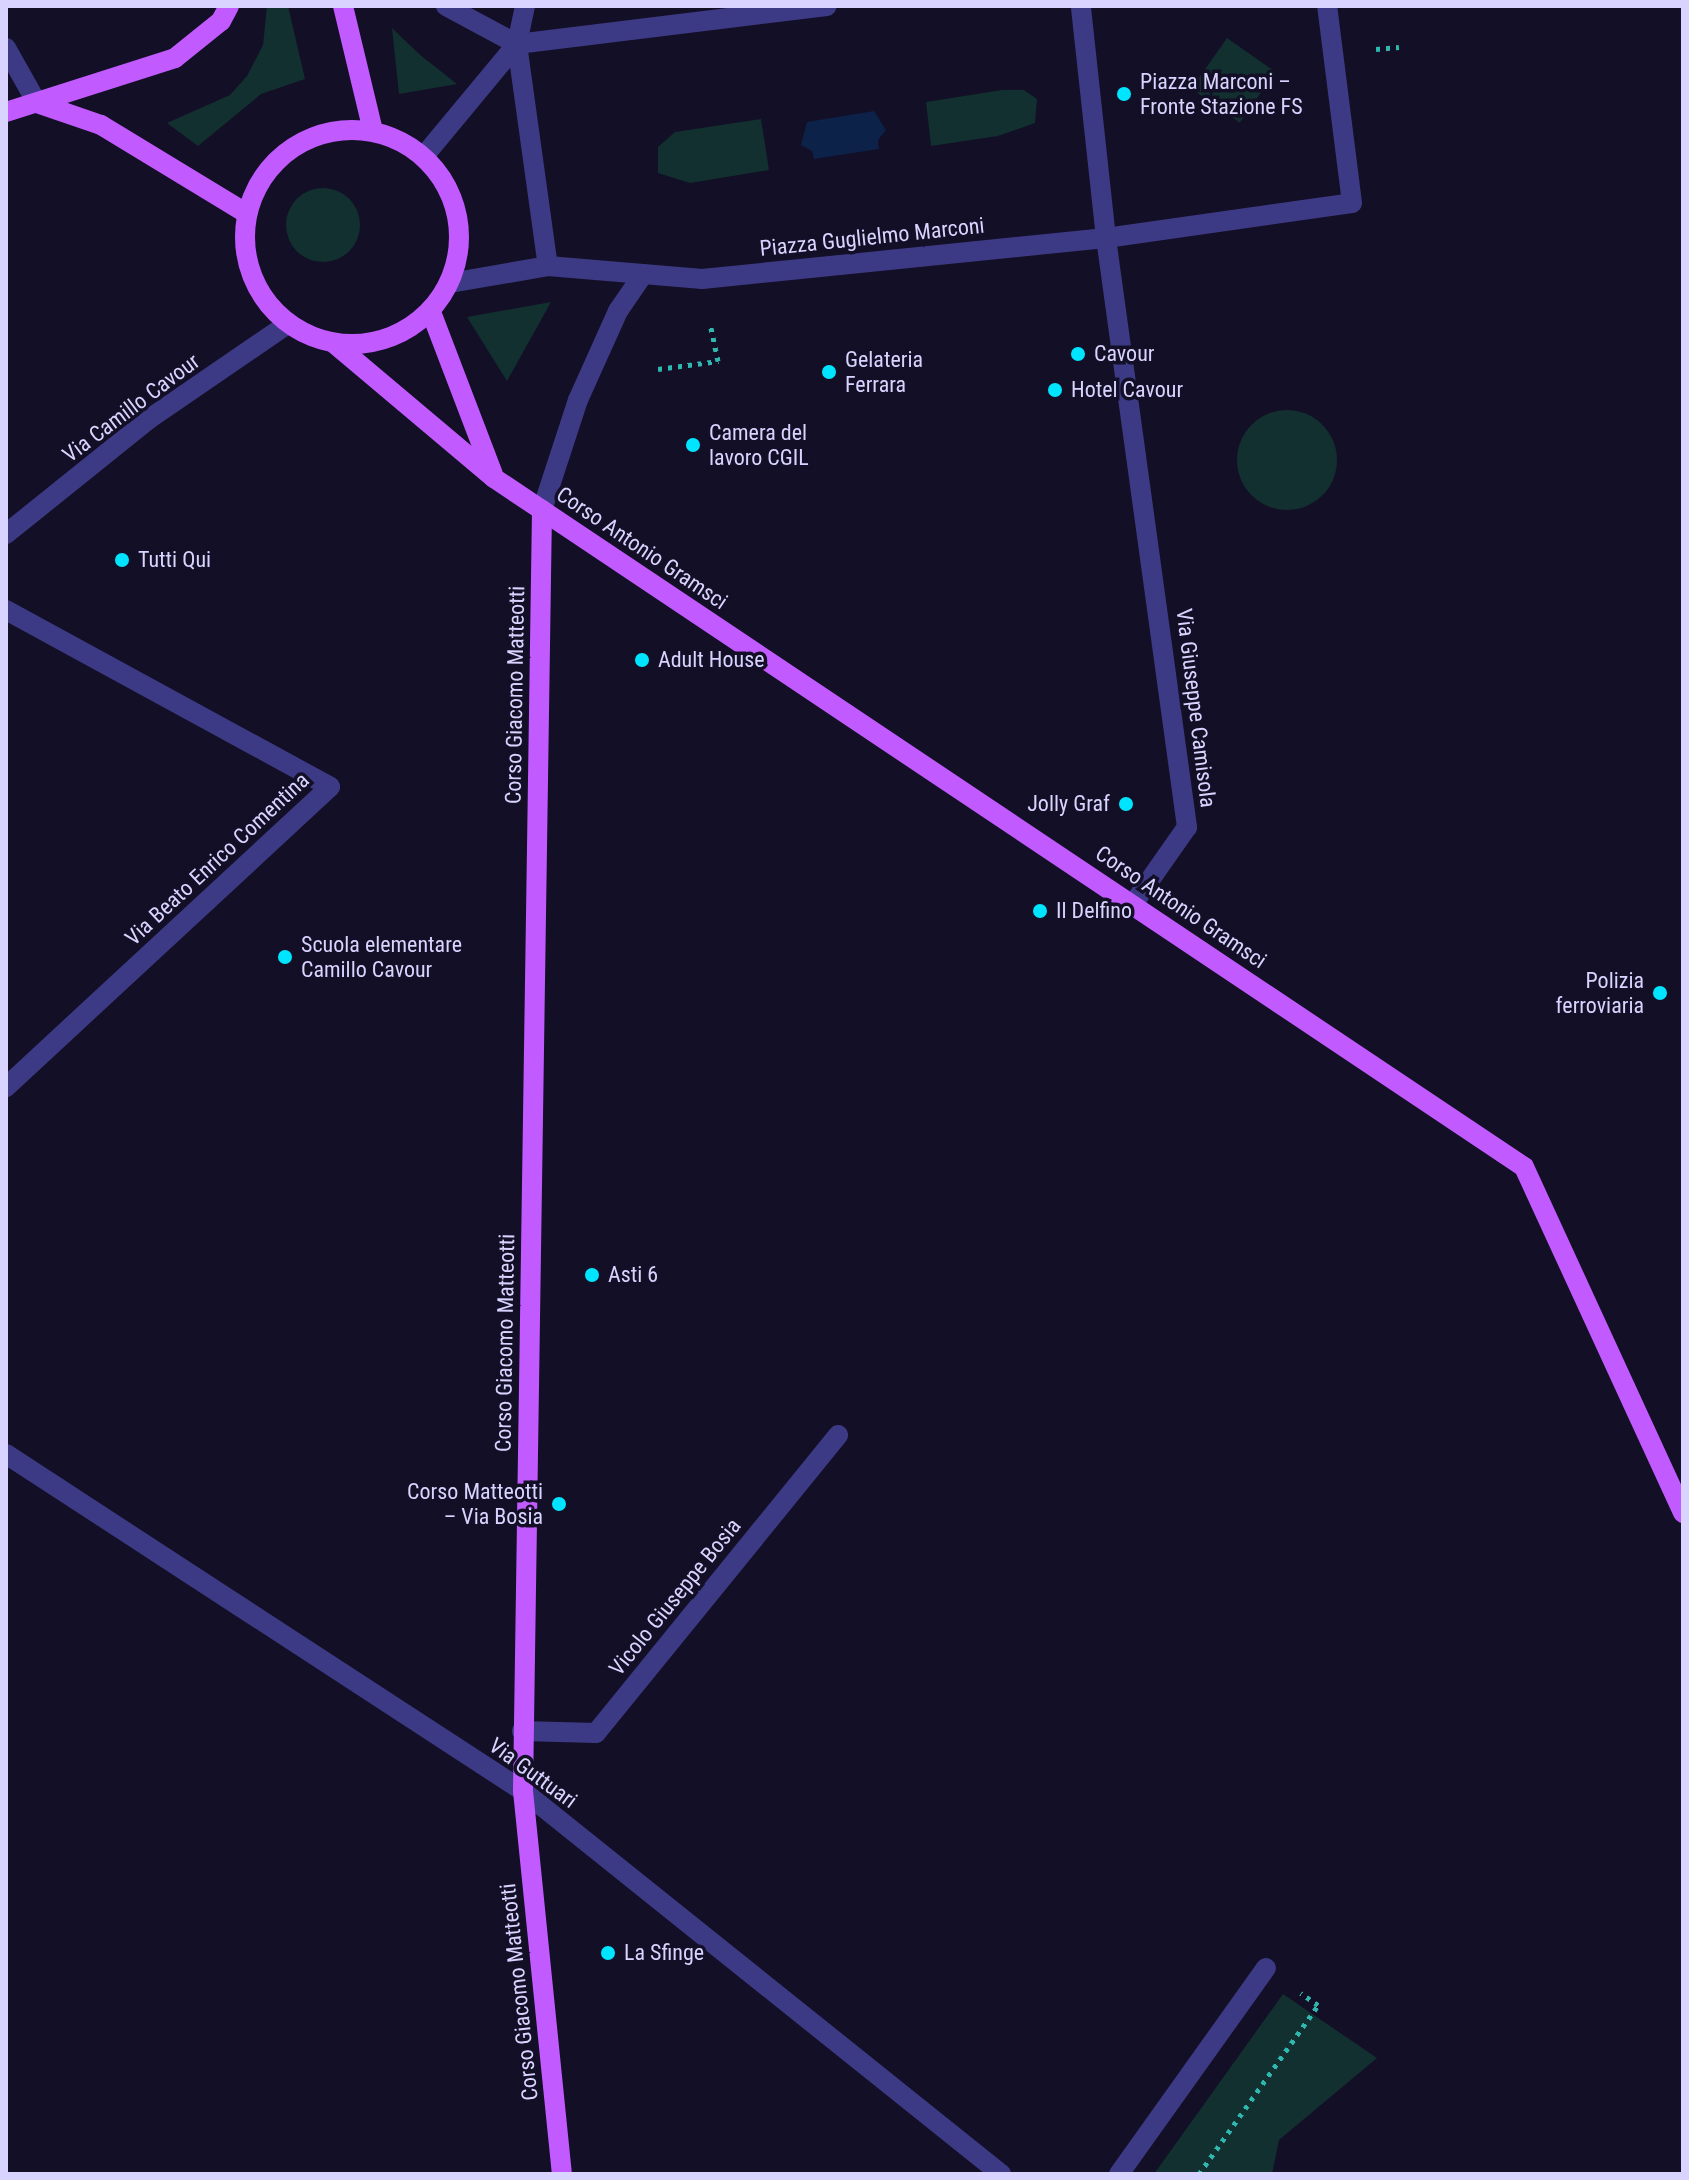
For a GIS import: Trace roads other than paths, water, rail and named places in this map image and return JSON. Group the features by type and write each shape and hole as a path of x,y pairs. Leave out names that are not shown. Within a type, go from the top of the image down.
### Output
{"main road":[{"path":"6,112 175,58 221,21 229,6"},
{"path":"343,6 373,131"},
{"path":"37,103 101,125 246,213"},
{"path":"340,129 373,131 424,156 446,182 458,215 460,250 450,283 431,312 402,333 370,344 335,344 288,324 266,302 250,275 244,244 246,213 259,183 289,150 340,129"},
{"path":"431,312 494,478"},
{"name":"Corso Antonio Gramsci","path":"335,344 494,478 1524,1167 1683,1513"},
{"name":"Corso Giacomo Matteotti","path":"542,510 522,1731 523,1791 562,2174"}],"street":[{"path":"446,6 517,44 827,6"},
{"path":"525,6 517,44 548,266"},
{"path":"1081,6 1106,238"},
{"name":"Piazza Guglielmo Marconi","path":"450,283 548,266 702,279 1106,238 1352,203 1327,6"},
{"path":"424,156 517,44"},
{"path":"6,48 37,103"},
{"name":"Via Giuseppe Camisola","path":"1106,238 1187,827 1133,904"},
{"path":"542,510 578,400 618,311 642,276"},
{"name":"Via Camillo Cavour","path":"6,534 149,419 288,324"},
{"name":"Via Beato Enrico Comentina","path":"6,610 330,787 6,1087"},
{"name":"Vicolo Giuseppe Bosia","path":"522,1731 596,1733 838,1435"},
{"name":"Via Guttuari","path":"6,1454 523,1791 1001,2174"},
{"path":"1119,2174 1266,1968"}],"water":[{"path":"874,111 886,130 878,140 879,149 814,159 812,151 801,145 807,122"}],"place":[{"name":"Piazza Marconi – Fronte Stazione FS","path":"1124,94"},
{"name":"Cavour","path":"1078,354"},
{"name":"Gelateria Ferrara","path":"829,372"},
{"name":"Hotel Cavour","path":"1055,390"},
{"name":"Camera del lavoro CGIL","path":"693,445"},
{"name":"Tutti Qui","path":"122,560"},
{"name":"Adult House","path":"642,660"},
{"name":"Jolly Graf","path":"1126,804"},
{"name":"Il Delfino","path":"1040,911"},
{"name":"Scuola elementare Camillo Cavour","path":"285,957"},
{"name":"Polizia ferroviaria","path":"1660,993"},
{"name":"Asti 6","path":"592,1275"},
{"name":"Corso Matteotti – Via Bosia","path":"559,1504"},
{"name":"La Sfinge","path":"608,1953"}]}
